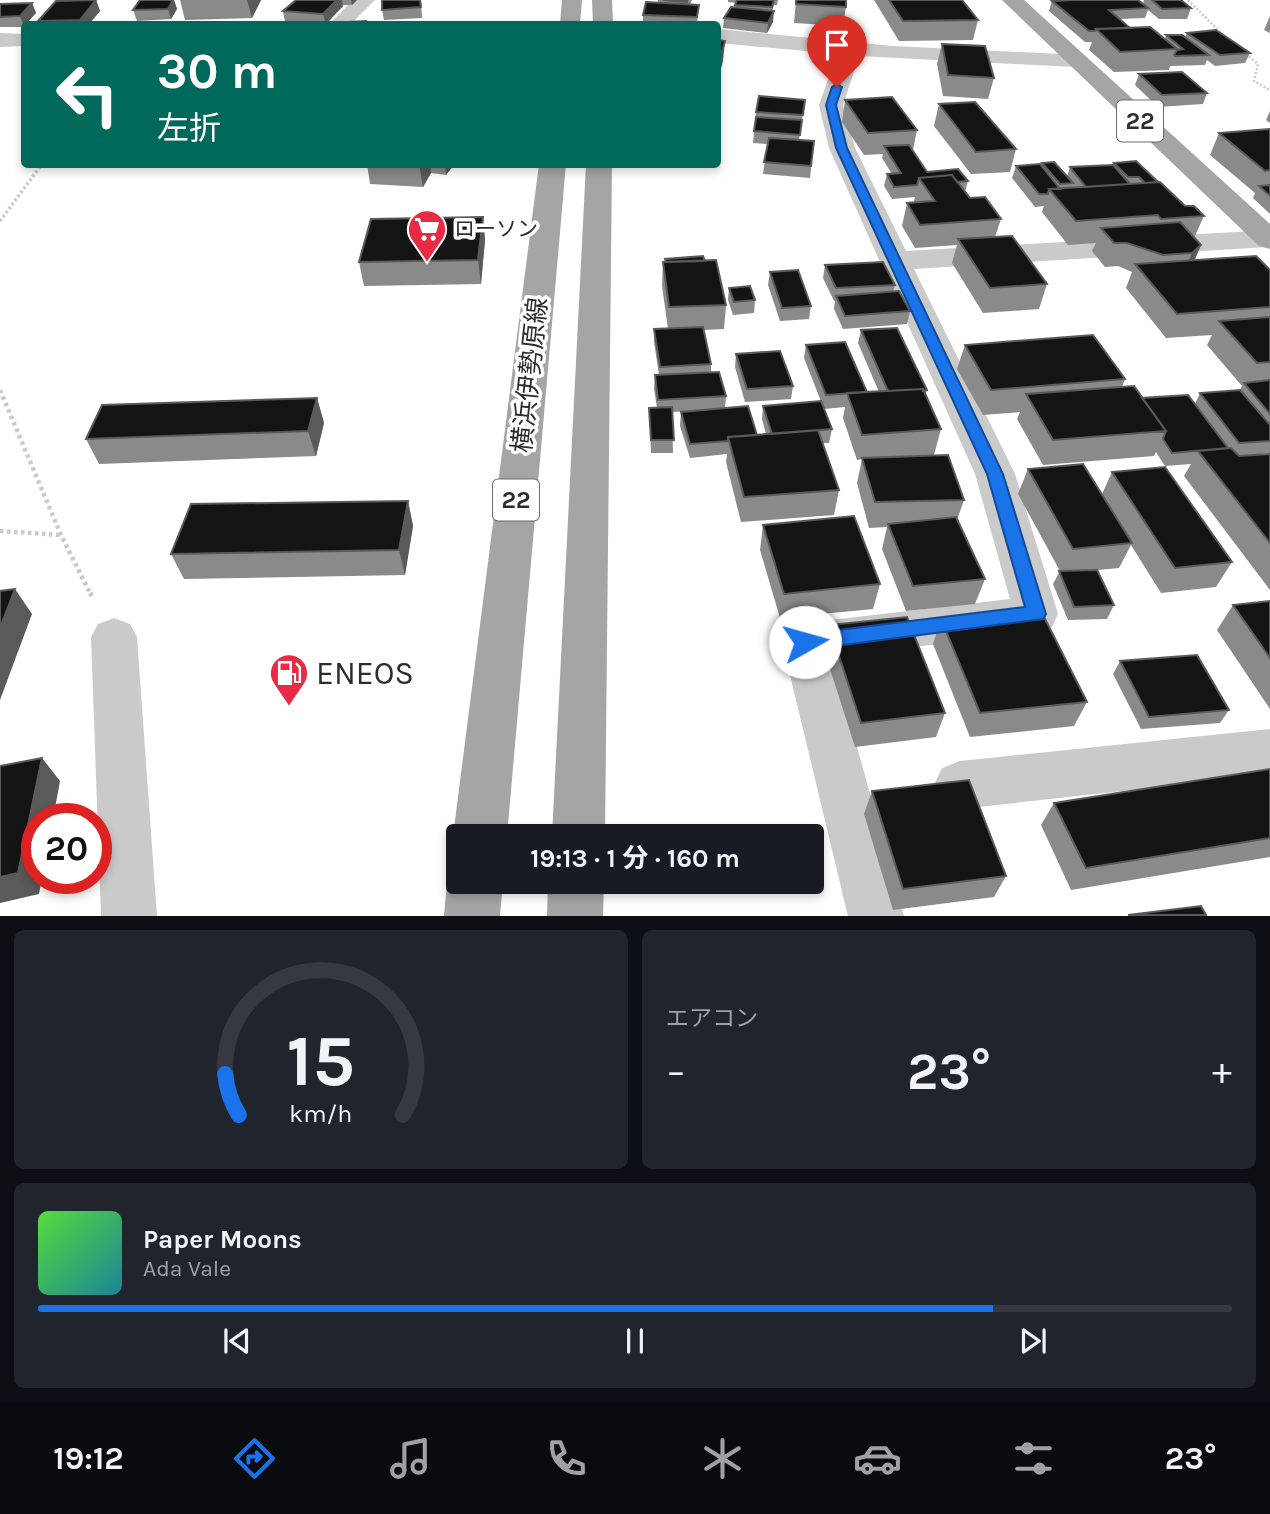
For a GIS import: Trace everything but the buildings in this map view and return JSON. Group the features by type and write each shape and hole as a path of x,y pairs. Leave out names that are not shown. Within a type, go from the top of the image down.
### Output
{"main road":[{"path":"570,21 572,0"},
{"path":"602,0 603,21"},
{"name":"22","path":"1013,0 1074,51 1269,239"},
{"name":"横浜伊勢原線","path":"481,824 553,168"},
{"path":"578,824 599,168"},
{"path":"472,915 474,894"},
{"path":"575,915 576,894"}],"street":[{"path":"342,21 365,0"},
{"path":"721,36 850,49 1074,51"},
{"path":"0,40 21,40"},
{"path":"850,49 831,105 835,127 842,148 995,474 1036,614 805,642 876,915"},
{"path":"897,261 1269,239"},
{"path":"114,637 129,915"},
{"path":"960,785 1270,752"}],"path":[{"path":"1188,0 1228,39"},
{"path":"1238,47 1258,64 1254,81 1270,90"},
{"path":"0,221 39,168"},
{"path":"0,390 61,535 114,637"},
{"path":"0,531 61,535"}],"place":[{"name":"ローソン","path":"427,263"},
{"name":"ENEOS","path":"289,707"}],"route":[{"path":"805,642 1036,614 995,474 842,148 831,105 837,87"}]}
